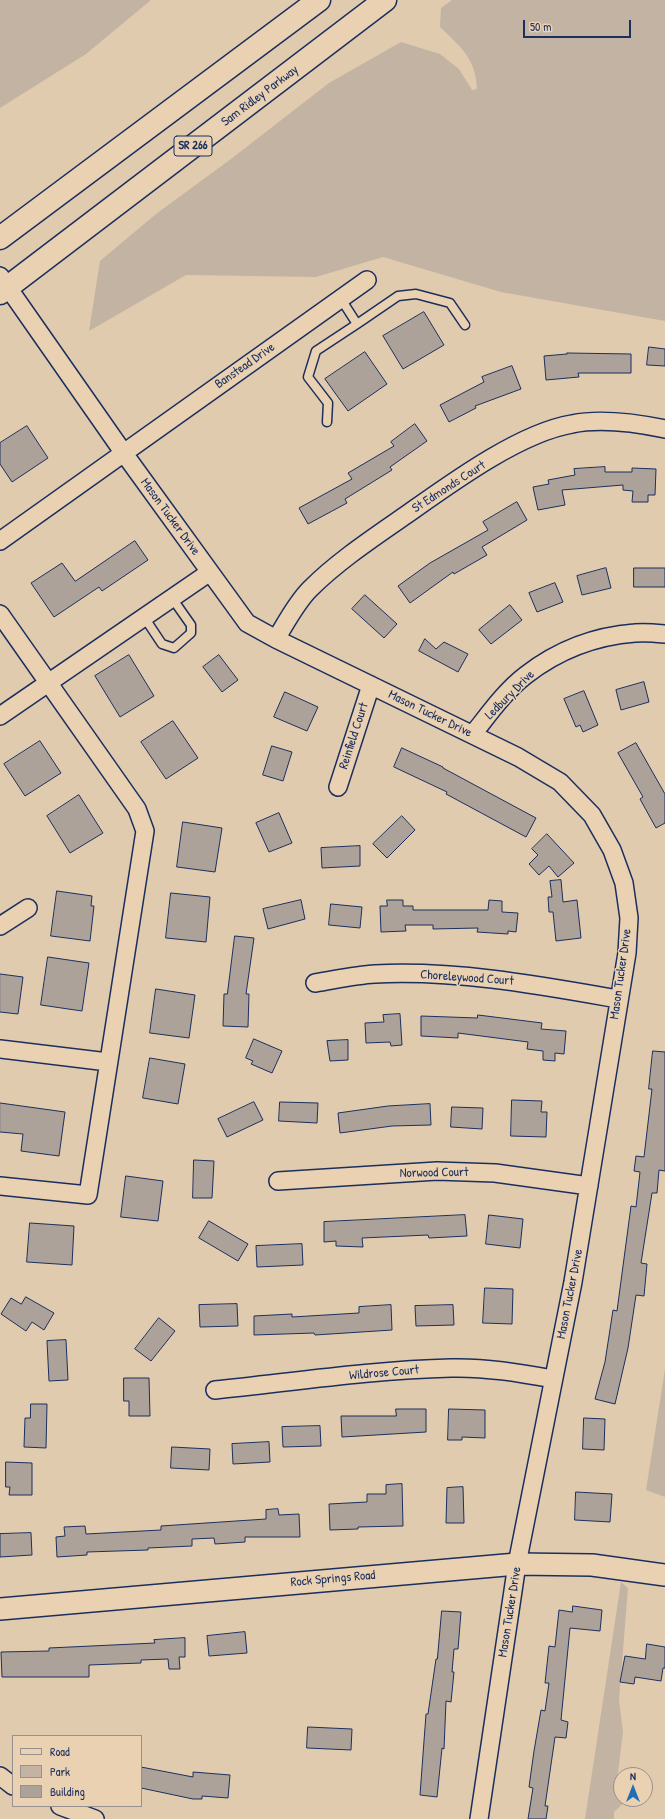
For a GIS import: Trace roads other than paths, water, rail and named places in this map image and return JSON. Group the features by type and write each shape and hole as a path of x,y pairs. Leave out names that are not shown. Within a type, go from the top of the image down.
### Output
{"main road":[{"path":"0,238 319,0"},
{"name":"Sam Ridley Parkway","path":"3,285 386,0"}],"street":[{"name":"Banstead Drive","path":"0,541 123,452 367,280"},
{"name":"Mason Tucker Drive","path":"3,285 247,623 276,639 518,756 560,782 592,815 612,850 624,883 629,918 627,954 618,999 573,1282 517,1564 479,1819"},
{"name":"St Edmonds Court","path":"276,639 309,590 343,560 446,487 508,448 539,434 572,424 606,422 665,429"},
{"path":"0,716 210,572"},
{"path":"0,614 47,683 137,809 145,831 88,1195 0,1186"},
{"name":"Ledbury Drive","path":"473,734 498,704 525,676 558,654 586,642 635,632 665,634"},
{"name":"Reinfield Court","path":"338,786 371,685"},
{"path":"0,926 28,908"},
{"name":"Choreleywood Court","path":"314,982 374,974 452,975 514,981 618,999"},
{"path":"0,1049 108,1062"},
{"name":"Norwood Court","path":"278,1181 437,1171 495,1173 589,1186"},
{"name":"Wildrose Court","path":"215,1390 370,1374 452,1368 510,1372 553,1379"},
{"name":"Rock Springs Road","path":"0,1609 517,1564 592,1565 665,1575"},
{"path":"0,1776 12,1785"},
{"path":"63,1807 95,1819"}],"lane":[{"path":"327,422 328,403 308,377 316,351 398,296 416,294 450,303 465,325"},
{"path":"341,299 357,324"},
{"path":"144,617 162,644 174,648 191,633 191,625 172,598"}]}
